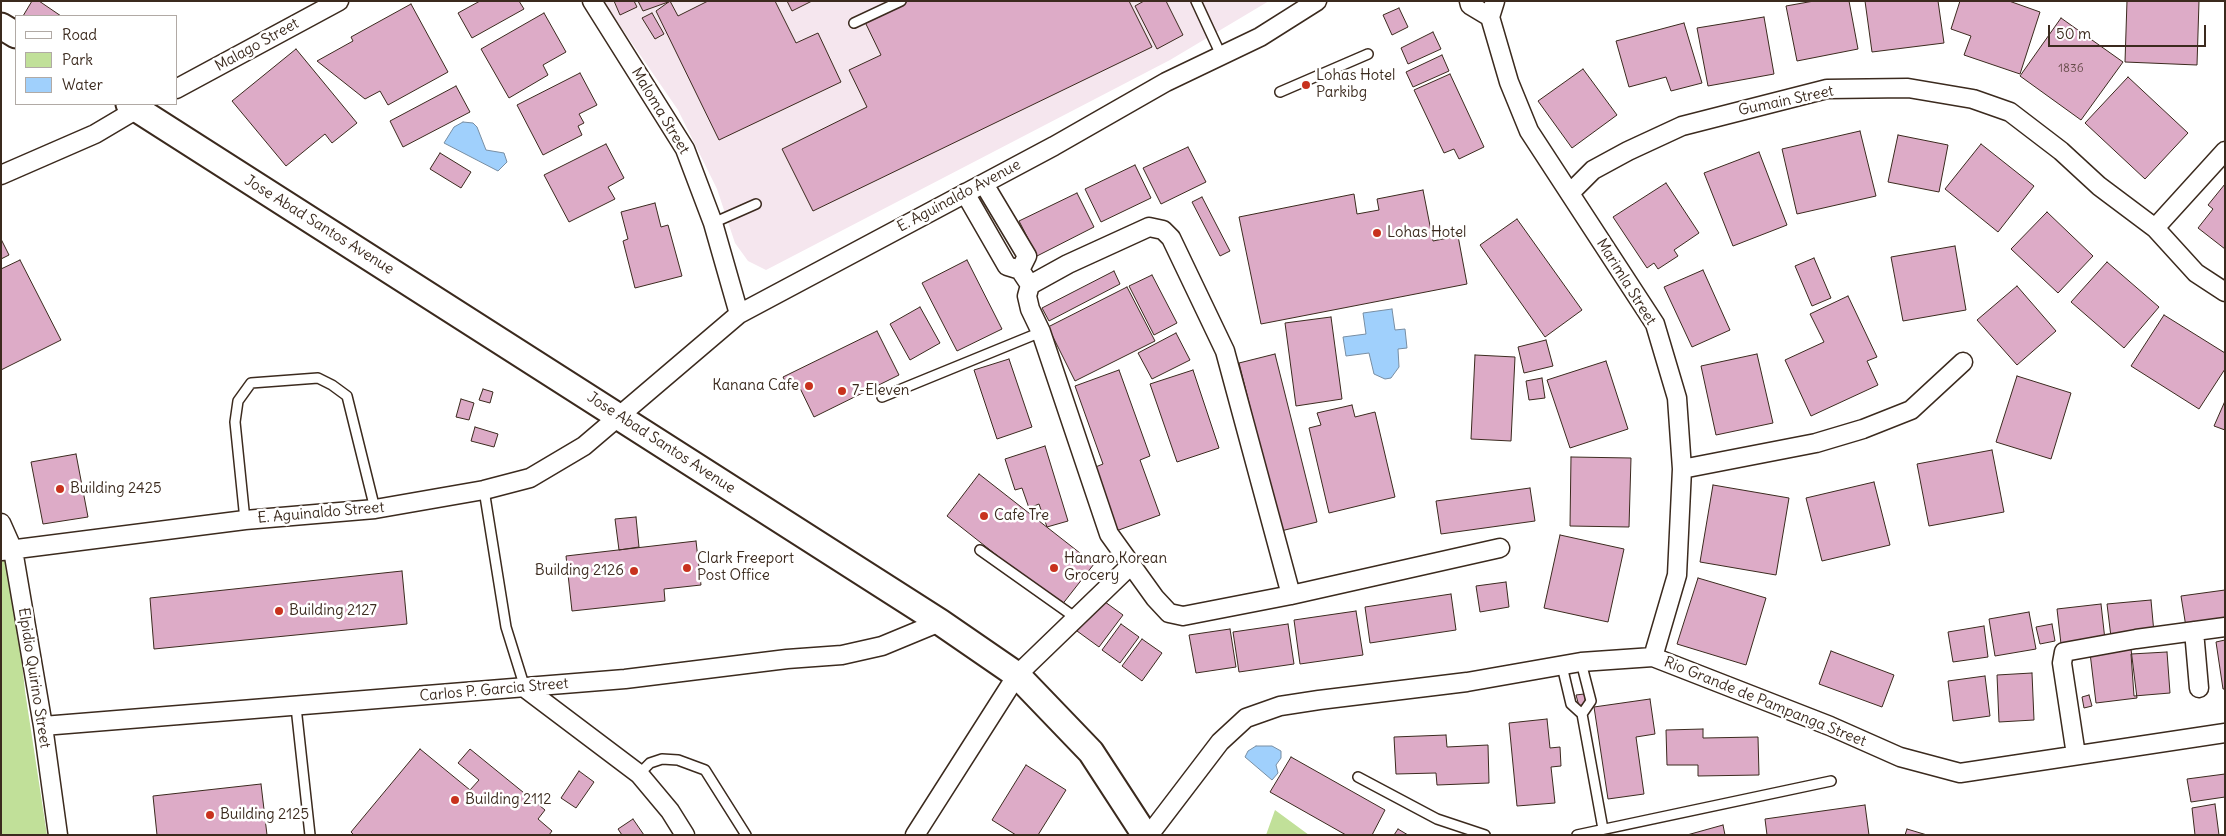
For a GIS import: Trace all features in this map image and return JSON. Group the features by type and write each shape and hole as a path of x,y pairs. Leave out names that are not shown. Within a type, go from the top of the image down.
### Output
{"main road":[{"path":"1,26 15,34"},
{"name":"Jose Abad Santos Avenue","path":"137,105 940,622 1017,675 1091,752 1147,835"}],"street":[{"name":"Malago Street","path":"178,88 313,7 339,1"},
{"name":"Maloma Street","path":"592,1 685,149 713,224 739,314"},
{"name":"E. Aguinaldo Avenue","path":"618,416 739,314 984,184 1166,82 1260,37 1316,1"},
{"name":"Marimla Street","path":"1468,1 1470,5 1492,9 1509,82 1529,131 1655,324 1677,398 1682,469 1677,575 1653,657"},
{"name":"Gumain Street","path":"1570,193 1593,170 1628,151 1682,126 1827,89 1908,88 1973,98 2010,112 2061,151 2100,186 2155,228 2196,274 2225,292"},
{"path":"1,175 95,134 137,105"},
{"path":"2155,228 2225,151"},
{"path":"984,184 1027,256 1020,270"},
{"path":"965,193 1007,266 1020,270 1030,286"},
{"path":"1291,595 1225,350 1171,238 1163,230 1149,226 1068,264 1030,286 1027,296 1030,309 1041,332 1109,534 1169,612 1183,616 1291,595 1500,548"},
{"path":"1682,469 1816,443 1863,429 1911,410 1963,362"},
{"name":"E. Aguinaldo Street","path":"7,550 245,520 375,509 484,490 530,478 552,466 584,446 618,416"},
{"name":"Elpidio Quirino Street","path":"1,523 43,726 58,835"},
{"path":"915,835 1017,675 1131,565"},
{"name":"Carlos P. Garcia Street","path":"43,726 525,688 639,677 787,658 842,655 882,646 940,622"},
{"path":"2076,755 2062,663 2064,652 2225,627"},
{"path":"2194,631 2199,688"},
{"name":"Rio Grande de Pampanga Street","path":"1147,835 1220,742 1246,718 1280,706 1467,682 1581,662 1653,657 1830,726 1900,757 1960,773 2225,733"},
{"path":"525,688 639,774 670,811 685,835"}],"lane":[{"path":"854,23 901,1"},
{"path":"1196,1 1221,55"},
{"path":"1280,92 1368,54"},
{"path":"713,224 756,204"},
{"path":"882,397 1041,332"},
{"path":"245,520 235,422 238,401 251,383 318,378 347,396 375,509"},
{"path":"484,490 506,627 525,688"},
{"path":"980,550 1076,618"},
{"path":"1581,662 1591,701 1582,714"},
{"path":"1562,666 1571,704 1582,714 1603,830"},
{"path":"296,707 310,835"},
{"path":"639,774 650,763 662,759 678,760 705,770 746,835"},
{"path":"1358,777 1437,819 1485,835"},
{"path":"1577,835 1831,780"}],"shaded area":[{"path":"603,1 1269,1 1170,60 766,270 748,261 735,243 717,189 678,110"}],"green space":[{"path":"11,559 25,691 47,835 1,835 1,560"},
{"path":"1275,810 1309,835 1266,835"}],"water":[{"path":"463,122 473,123 477,127 486,150 504,153 507,162 498,171 444,143 454,127"},
{"path":"1392,309 1395,330 1405,329 1407,348 1398,349 1399,367 1391,378 1385,379 1374,374 1369,353 1346,356 1343,337 1366,334 1363,313"},
{"path":"1256,746 1272,746 1281,751 1281,758 1276,765 1278,773 1272,780 1245,757 1248,751"}],"building":[{"path":"32,1 39,1 60,15 24,15"},
{"path":"480,1 519,1 524,9 472,38 458,13"},
{"path":"614,1 634,1 637,7 620,15"},
{"path":"638,1 671,1 643,11"},
{"path":"670,1 678,16 708,1 775,1 796,43 818,33 841,82 719,140 656,11"},
{"path":"787,1 812,1 792,11"},
{"path":"908,1 1129,1 1152,47 813,211 782,149 867,107 849,70 881,55 865,22"},
{"path":"1144,1 1166,1 1183,35 1157,49 1135,6"},
{"path":"1814,1 1849,1 1858,49 1797,61 1786,6"},
{"path":"1865,1 1938,1 1944,43 1872,52"},
{"path":"1960,1 2009,1 2040,12 2020,74 1964,55 1971,36 1951,29"},
{"path":"2127,1 2199,1 2197,65 2125,62"},
{"path":"411,4 448,72 388,105 380,91 365,99 317,61 353,41 351,37"},
{"path":"1399,8 1408,27 1392,35 1383,15"},
{"path":"544,13 566,52 543,65 548,75 509,98 481,49"},
{"path":"652,13 664,34 655,39 642,18"},
{"path":"1764,17 1774,74 1708,86 1697,28"},
{"path":"2061,18 2123,62 2081,120 2020,76"},
{"path":"1684,23 1702,83 1671,91 1666,77 1629,87 1616,41"},
{"path":"1433,32 1441,49 1408,64 1401,48"},
{"path":"296,49 357,123 332,143 325,134 286,166 232,101"},
{"path":"1442,55 1449,71 1413,87 1406,72"},
{"path":"1583,69 1617,115 1572,148 1538,101"},
{"path":"580,73 597,105 579,114 584,123 578,126 582,135 543,155 517,105"},
{"path":"1450,74 1484,147 1459,159 1454,149 1444,153 1414,90"},
{"path":"2128,77 2188,133 2145,179 2085,123"},
{"path":"456,86 470,112 403,147 390,121"},
{"path":"1860,131 1876,196 1797,214 1782,149"},
{"path":"1898,135 1948,145 1939,192 1888,182"},
{"path":"606,144 624,178 608,187 615,199 569,222 544,175"},
{"path":"1981,144 2034,186 1998,232 1945,189"},
{"path":"1188,147 1206,182 1161,204 1143,168"},
{"path":"1759,152 1787,225 1733,246 1704,173"},
{"path":"440,153 471,172 461,188 430,169"},
{"path":"1135,165 1151,198 1101,222 1085,189"},
{"path":"1666,183 1699,233 1674,250 1678,256 1658,269 1654,263 1647,268 1613,217"},
{"path":"2225,184 2225,249 2198,228 2213,209 2208,205"},
{"path":"1423,190 1433,241 1458,236 1467,284 1261,324 1239,217 1354,194 1357,214 1379,210 1377,199"},
{"path":"1077,193 1094,227 1037,256 1019,221"},
{"path":"1202,197 1230,251 1220,256 1192,202"},
{"path":"655,203 661,227 668,225 682,276 635,288 623,241 628,239 621,212"},
{"path":"2047,212 2093,256 2058,293 2011,249"},
{"path":"1517,219 1582,310 1545,337 1480,245"},
{"path":"1,239 9,255 1,259"},
{"path":"1955,246 1966,310 1903,321 1891,257"},
{"path":"1814,258 1831,298 1812,306 1795,266"},
{"path":"20,260 61,340 1,370 1,269"},
{"path":"967,260 1002,329 957,351 922,283"},
{"path":"2107,262 2159,307 2124,348 2071,302"},
{"path":"1703,270 1730,330 1692,347 1664,287"},
{"path":"1114,271 1120,284 1049,321 1042,308"},
{"path":"1152,275 1177,323 1154,335 1129,286"},
{"path":"2017,286 2056,331 2017,365 1977,320"},
{"path":"1127,287 1155,341 1075,381 1048,327"},
{"path":"1848,296 1877,357 1867,361 1878,385 1811,416 1785,360 1824,342 1810,314"},
{"path":"920,307 940,343 910,360 890,324"},
{"path":"2164,315 2225,353 2225,369 2199,409 2131,366"},
{"path":"1331,317 1342,399 1296,406 1285,323"},
{"path":"877,331 899,375 814,417 797,382 788,387 783,377"},
{"path":"1176,333 1190,360 1152,379 1138,353"},
{"path":"1546,340 1553,366 1524,373 1518,347"},
{"path":"1275,354 1317,522 1281,531 1239,363"},
{"path":"1757,354 1773,423 1716,435 1701,366"},
{"path":"1475,355 1515,357 1511,441 1471,439"},
{"path":"1009,359 1032,427 997,439 974,370"},
{"path":"1606,361 1628,429 1570,448 1547,380"},
{"path":"1119,370 1150,456 1140,460 1160,515 1116,531 1093,468 1103,464 1075,386"},
{"path":"1193,370 1219,448 1177,462 1150,384"},
{"path":"2017,376 2071,393 2051,459 1996,442"},
{"path":"1542,378 1545,398 1529,400 1526,381"},
{"path":"483,389 493,392 490,403 479,400"},
{"path":"461,399 474,403 469,420 456,417"},
{"path":"2225,401 2225,430 2214,426"},
{"path":"1352,405 1355,417 1375,412 1395,497 1329,513 1309,428 1321,425 1317,413"},
{"path":"475,427 498,434 494,447 471,441"},
{"path":"1045,446 1068,521 1047,527 1039,504 1029,508 1022,488 1015,490 1005,459"},
{"path":"1992,450 2004,512 1929,526 1917,464"},
{"name":"Building 2425","path":"76,454 88,517 43,524 31,462"},
{"path":"1571,457 1631,458 1629,527 1570,526"},
{"path":"979,474 1094,564 1061,606 947,516"},
{"path":"1874,482 1890,545 1822,561 1806,498"},
{"path":"1713,485 1789,498 1776,575 1700,562"},
{"path":"1530,488 1535,521 1441,534 1436,501"},
{"path":"636,517 639,547 619,550 615,519"},
{"path":"1560,535 1624,549 1608,622 1544,608"},
{"name":"Building 2126","path":"696,541 701,585 664,589 665,601 572,611 566,556"},
{"name":"Building 2127","path":"402,571 407,624 154,649 150,598"},
{"path":"1698,578 1766,598 1746,665 1677,644"},
{"path":"1506,582 1509,607 1480,612 1476,586"},
{"path":"2225,590 2225,622 2186,627 2181,596"},
{"path":"1451,594 1456,630 1370,643 1365,607"},
{"path":"1101,599 1123,615 1099,647 1077,631"},
{"path":"2151,600 2154,633 2111,637 2107,604"},
{"path":"2101,604 2105,640 2061,644 2057,609"},
{"path":"1356,611 1363,655 1300,664 1294,620"},
{"path":"2029,612 2036,649 1995,656 1989,619"},
{"path":"1121,624 1139,637 1120,663 1102,650"},
{"path":"1288,624 1294,664 1239,672 1233,632"},
{"path":"2052,624 2055,641 2040,644 2036,627"},
{"path":"1984,626 1988,657 1953,662 1948,632"},
{"path":"1230,629 1236,667 1196,673 1189,635"},
{"path":"1142,639 1162,653 1142,681 1122,666"},
{"path":"2225,640 2225,689 2223,689 2216,642"},
{"path":"2131,649 2137,698 2096,703 2090,653"},
{"path":"1831,651 1894,675 1882,707 1819,684"},
{"path":"2167,652 2170,693 2134,696 2131,654"},
{"path":"2032,673 2034,720 1999,722 1997,675"},
{"path":"1985,676 1990,716 1953,721 1948,681"},
{"path":"1584,694 1586,704 1579,706 1576,695"},
{"path":"2089,695 2092,706 2084,708 2082,697"},
{"path":"1650,699 1655,734 1636,737 1644,794 1608,799 1594,707"},
{"path":"1547,719 1550,748 1560,747 1561,766 1551,767 1555,803 1517,806 1509,723"},
{"path":"1703,729 1703,738 1758,737 1759,775 1698,776 1698,765 1667,765 1666,730"},
{"path":"1446,735 1447,747 1488,745 1489,783 1437,785 1436,773 1396,774 1394,737"},
{"name":"Building 2112","path":"420,749 470,790 479,780 458,763 470,749 545,810 538,819 552,831 549,835 354,835 351,832"},
{"path":"1291,757 1385,810 1372,835 1346,835 1270,792"},
{"path":"1026,765 1066,790 1038,835 1016,835 992,820"},
{"path":"579,771 594,782 576,808 561,798"},
{"path":"2225,774 2225,797 2191,802 2187,779"},
{"name":"Building 2125","path":"261,784 267,835 157,835 153,796"},
{"path":"2215,804 2219,835 2195,835 2192,808"},
{"path":"1865,805 1869,835 1767,835 1765,819"},
{"path":"633,819 644,835 622,835 618,829"},
{"path":"1723,825 1725,835 1687,835"},
{"path":"1398,829 1408,835 1394,835"},
{"path":"1907,829 1927,835 1905,835"}],"place":[{"name":"Lohas Hotel Parkibg","path":"1306,85"},
{"name":"Lohas Hotel","path":"1377,233"},
{"name":"Kanana Cafe","path":"809,386"},
{"name":"7-Eleven","path":"842,391"},
{"name":"Building 2425","path":"60,489"},
{"name":"Cafe Tre","path":"984,516"},
{"name":"Clark Freeport Post Office","path":"687,568"},
{"name":"Hanaro Korean Grocery","path":"1054,568"},
{"name":"Building 2126","path":"634,571"},
{"name":"Building 2127","path":"279,611"},
{"name":"Building 2112","path":"455,800"},
{"name":"Building 2125","path":"210,815"}]}
